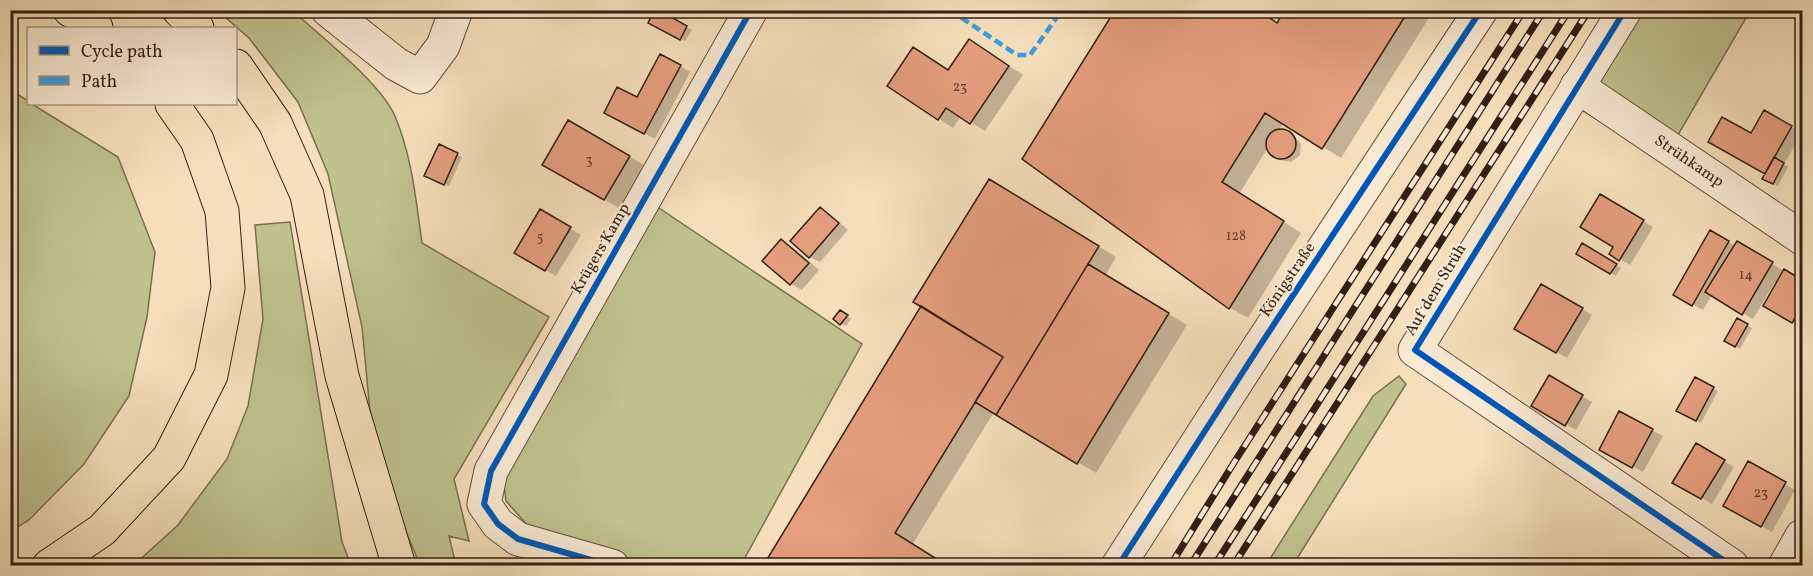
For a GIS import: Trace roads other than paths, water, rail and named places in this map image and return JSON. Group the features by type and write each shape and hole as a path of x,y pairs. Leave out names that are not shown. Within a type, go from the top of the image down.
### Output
{"highway":[{"path":"70,10 78,13 95,27"},
{"path":"179,10 196,27"},
{"path":"237,67 275,123 307,195 342,376 399,566"},
{"path":"49,566 102,530 169,458 212,375 228,288 222,211 197,140 173,105"}],"street":[{"path":"328,10 396,64 420,77 443,46 456,10"},
{"name":"Krügers Kamp","path":"612,566 518,539 498,524 484,504 490,471 751,10"},
{"name":"Königstraße","path":"1118,566 1259,346 1481,10"},
{"name":"Auf dem Strüh","path":"1624,10 1415,350 1732,566"},
{"name":"Strühkamp","path":"1577,86 1803,238"},
{"path":"1785,566 1803,536"}],"railway":[{"path":"1170,566 1524,10"},
{"path":"1190,566 1544,10"},
{"path":"1214,566 1569,10"},
{"path":"1233,566 1589,10"}]}
